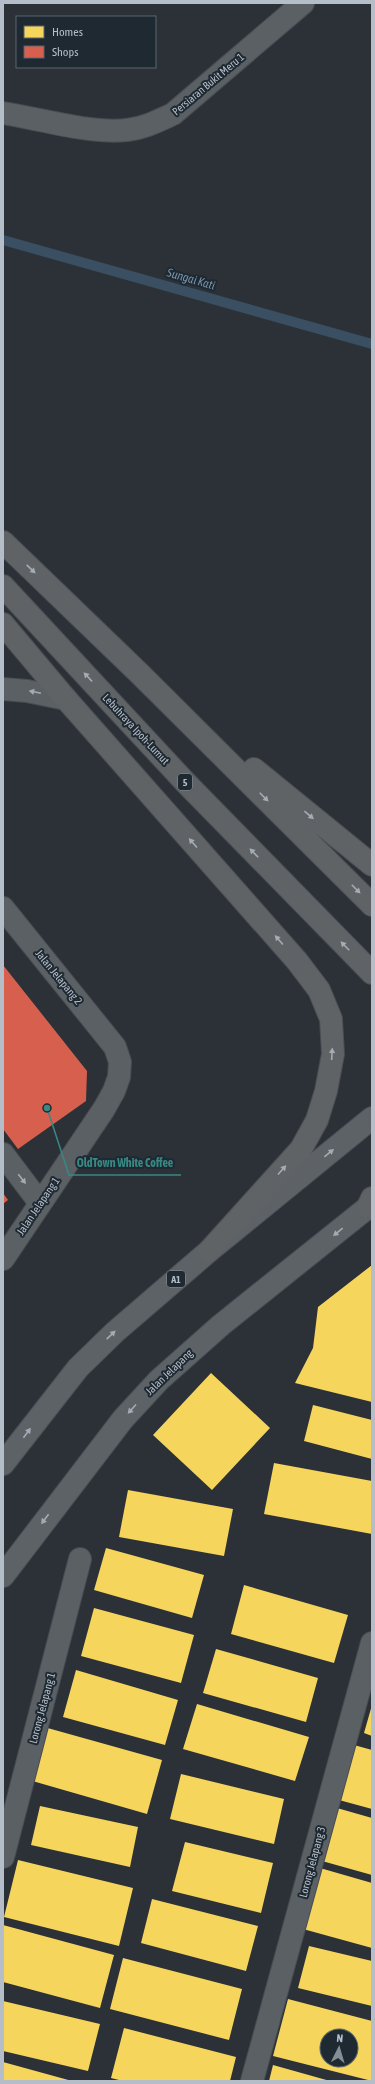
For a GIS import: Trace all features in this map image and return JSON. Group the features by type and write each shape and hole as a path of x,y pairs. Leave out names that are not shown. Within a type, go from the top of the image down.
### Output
{"highway":[{"path":"3,542 140,674 372,905"},
{"name":"Lebuhraya Ipoh-Lumut","path":"3,586 186,783 372,973"},
{"path":"3,624 66,699 297,961 319,990 331,1019 333,1054 326,1090 317,1120 301,1149 209,1251"},
{"path":"140,674 326,829 372,865"}],"main road":[{"name":"A1","path":"3,1464 78,1368 115,1332 209,1251 372,1118"},
{"name":"Jalan Jelapang","path":"3,1576 118,1426 159,1380 221,1325 371,1203"}],"street":[{"name":"Persiaran Bukit Meru 1","path":"3,113 103,130 127,130 151,124 173,114 303,3"},
{"path":"3,689 27,691 66,699"},
{"name":"Jalan Jelapang 2","path":"3,908 115,1047"},
{"name":"Jalan Jelapang 1","path":"3,1259 104,1109 114,1091 119,1077 120,1062 115,1047"},
{"path":"3,1154 40,1203"},
{"name":"Lorong Jelapang 1","path":"3,1857 80,1559"},
{"name":"Lorong Jelapang 3","path":"252,2081 372,1643"}],"building: Homes":[{"path":"372,1265 372,1402 295,1383 313,1348 318,1307"},
{"path":"211,1373 270,1428 212,1490 153,1435"},
{"path":"313,1405 372,1420 372,1459 304,1441"},
{"path":"274,1463 372,1481 372,1534 264,1514"},
{"path":"128,1490 233,1509 224,1556 119,1537"},
{"path":"106,1548 204,1575 192,1618 94,1590"},
{"path":"244,1585 348,1615 334,1663 231,1634"},
{"path":"94,1608 194,1635 181,1683 81,1656"},
{"path":"216,1649 318,1678 306,1722 203,1693"},
{"path":"76,1670 178,1700 165,1745 63,1717"},
{"path":"197,1704 309,1737 295,1781 183,1749"},
{"path":"372,1705 372,1736 364,1733"},
{"path":"44,1727 162,1760 147,1814 29,1780"},
{"path":"354,1745 372,1750 372,1809 339,1800"},
{"path":"181,1774 284,1799 274,1844 170,1819"},
{"path":"40,1806 138,1827 130,1867 31,1845"},
{"path":"337,1808 372,1818 372,1875 322,1861"},
{"path":"185,1842 273,1863 261,1913 172,1891"},
{"path":"18,1860 133,1888 119,1946 4,1917"},
{"path":"320,1868 372,1883 372,1948 303,1929"},
{"path":"152,1899 258,1926 246,1971 141,1943"},
{"path":"3,1925 114,1955 100,2008 3,1982"},
{"path":"309,1946 372,1961 372,2006 298,1988"},
{"path":"123,1958 242,1989 229,2040 110,2009"},
{"path":"288,1999 372,2021 372,2081 321,2068 359,2068 359,2028 319,2028 319,2068 273,2056"},
{"path":"3,2001 100,2024 88,2071 3,2051"},
{"path":"124,2028 236,2057 230,2081 123,2081 111,2078"},
{"path":"3,2062 72,2081 3,2081"},
{"path":"273,2065 330,2081 269,2081"}],"building: Shops":[{"path":"3,965 87,1071 86,1101 18,1149 3,1129"},
{"path":"3,1193 8,1200 3,1204"}],"waterway":[{"name":"Sungai Kati","path":"3,240 372,344"}],"place":[{"name":"OldTown White Coffee","path":"47,1108"}]}
